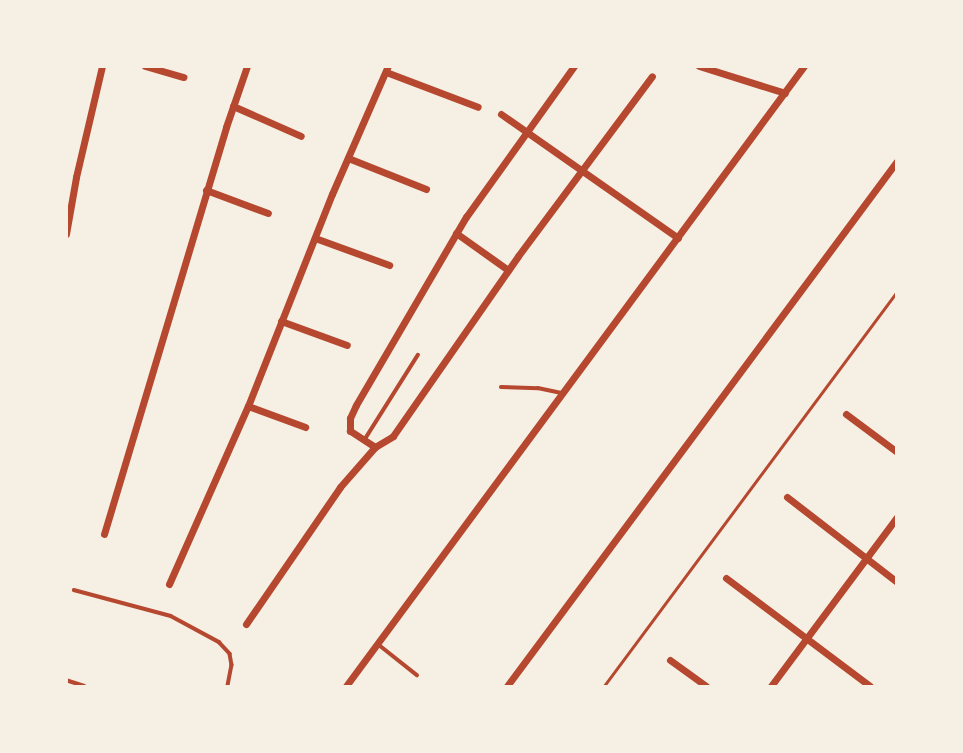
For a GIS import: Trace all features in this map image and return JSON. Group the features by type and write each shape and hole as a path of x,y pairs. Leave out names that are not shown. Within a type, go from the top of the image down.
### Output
{"street":[{"path":"66,234 76,177 102,66"},
{"path":"145,66 183,77"},
{"path":"104,534 206,190 247,66"},
{"path":"375,447 350,431 350,418 456,233 574,66"},
{"path":"699,66 785,93"},
{"path":"346,687 804,66"},
{"path":"169,584 248,406 315,238 387,69 478,107"},
{"path":"246,624 340,487 375,447 393,436 509,270 652,75"},
{"path":"233,106 301,135"},
{"path":"500,114 678,238"},
{"path":"348,158 426,189"},
{"path":"507,687 897,161"},
{"path":"206,190 268,213"},
{"path":"456,233 509,270"},
{"path":"315,238 389,265"},
{"path":"281,321 346,345"},
{"path":"248,406 306,428"},
{"path":"846,414 897,452"},
{"path":"787,497 897,582"},
{"path":"771,687 897,517"},
{"path":"726,578 870,687"},
{"path":"670,660 706,687"}],"lane":[{"path":"364,440 418,355"},
{"path":"501,387 538,388 564,394"},
{"path":"74,590 171,616 219,642 230,654 232,665 228,687"},
{"path":"378,644 417,675"},
{"path":"66,680 84,687"}],"path":[{"path":"604,687 897,292"}]}
